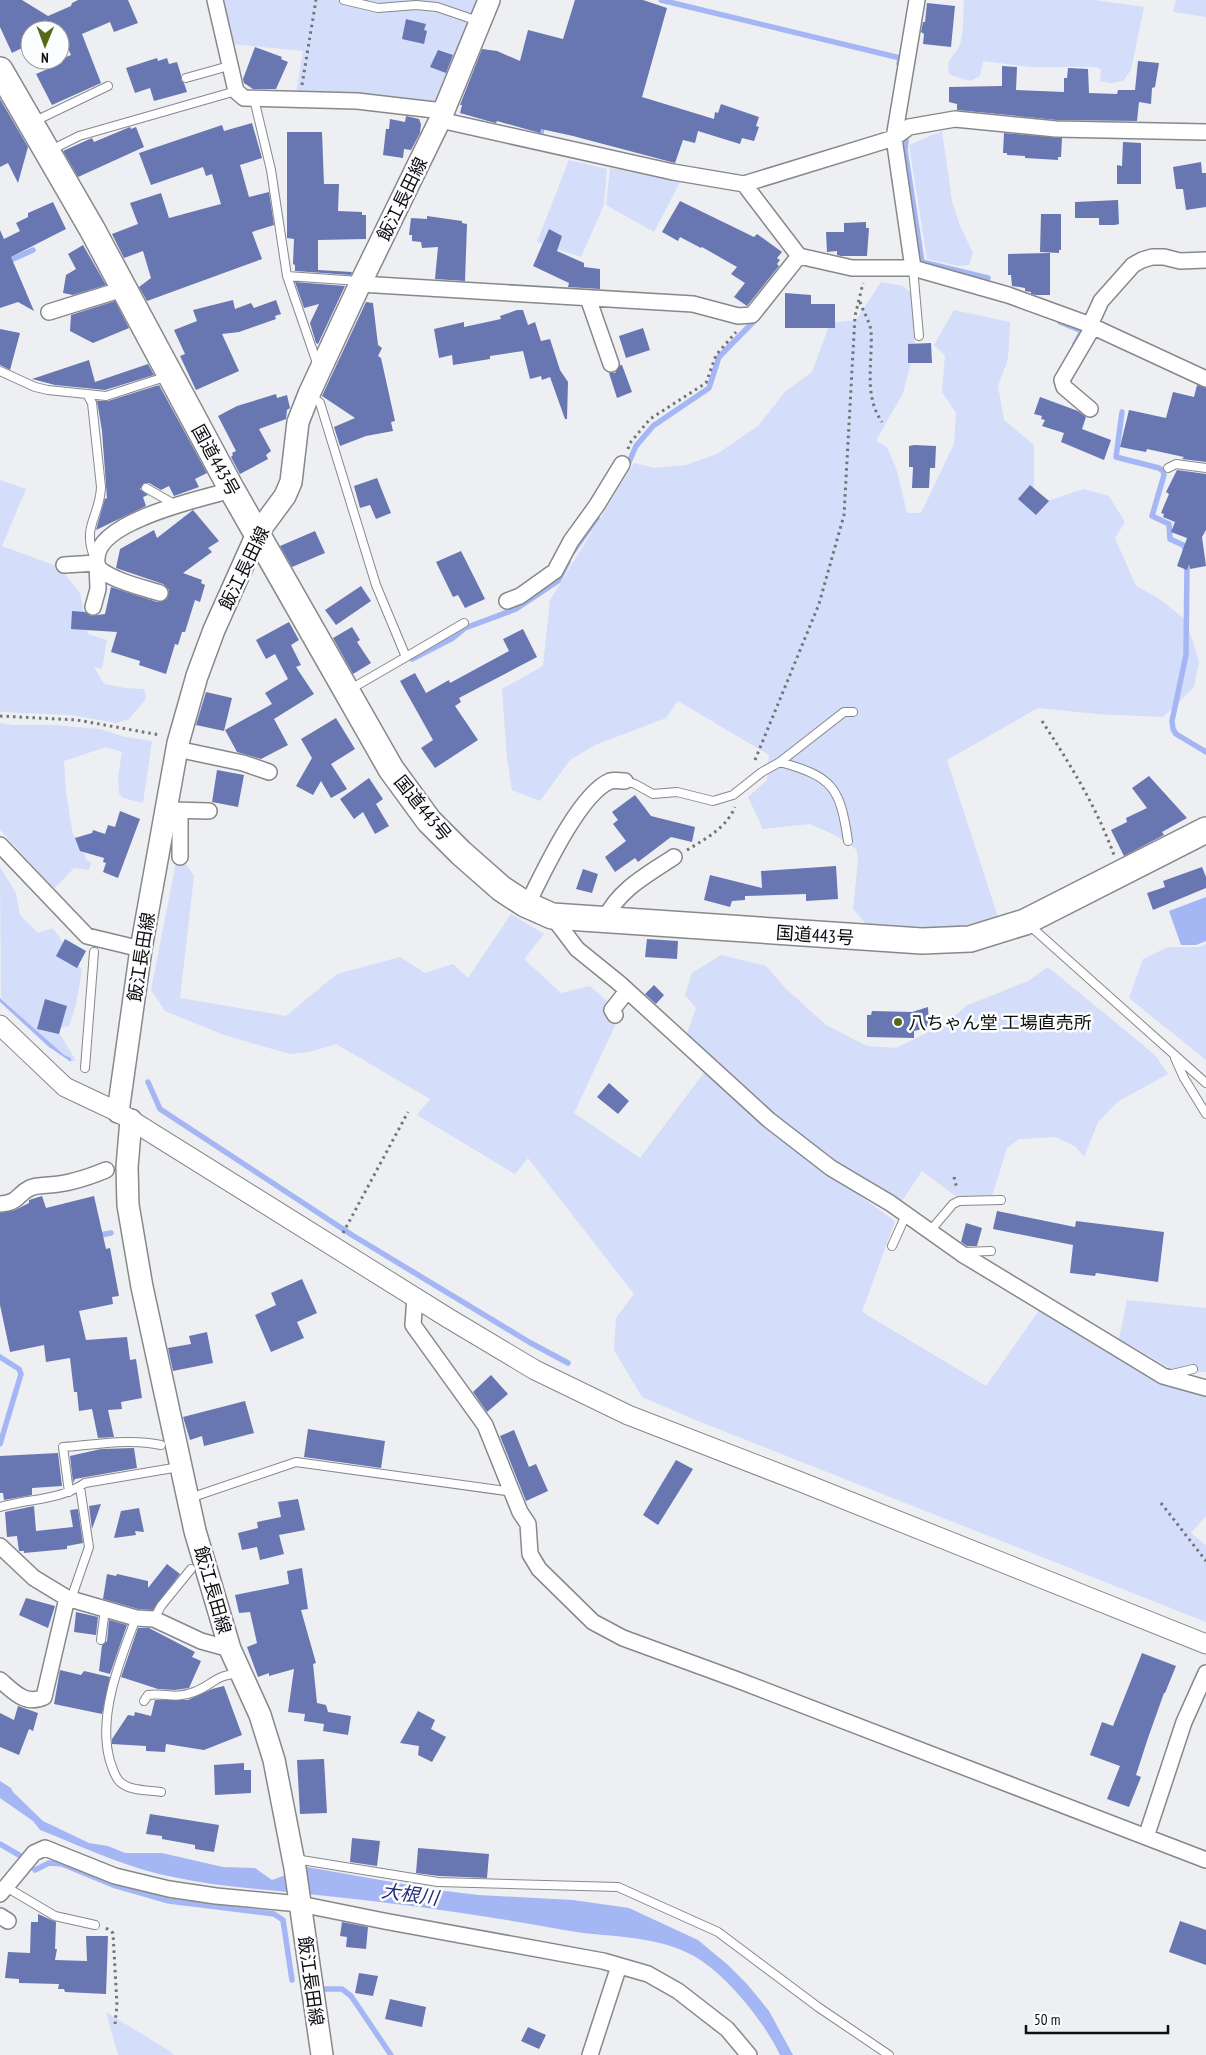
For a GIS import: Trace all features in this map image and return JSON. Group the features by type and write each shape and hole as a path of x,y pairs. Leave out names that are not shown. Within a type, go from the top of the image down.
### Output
{"highway":[{"name":"国道443号","path":"4,86 31,124 92,229 232,490 391,769 429,821 502,889 527,905 552,916 922,941 970,939 1025,922 1122,875 1206,830"}],"main road":[{"name":"飯江長田線","path":"322,2055 294,1863 274,1760 260,1715 230,1649 195,1531 142,1287 128,1205 125,1116 141,949 173,810 178,744 197,676 214,630 257,534 285,496 292,482 298,422 309,394 442,116 488,0"}],"street":[{"path":"215,0 236,91 244,98 357,101 442,116 673,172 744,184 894,138 909,127 955,119 1056,129 1206,132"},
{"path":"913,268 894,138 917,0"},
{"path":"744,184 799,256 852,268 913,268 1008,295 1091,326 1206,379"},
{"path":"361,282 692,304 738,316 752,315 799,256"},
{"path":"1090,410 1064,387 1062,380 1091,326 1101,301 1133,265 1142,260 1158,257 1196,262 1206,260"},
{"path":"49,312 123,289"},
{"path":"588,298 611,364"},
{"path":"507,602 520,596 555,571 571,541 597,505 622,464"},
{"path":"93,607 98,589 97,554 102,545 116,530 133,521 232,490"},
{"path":"64,565 97,563"},
{"path":"97,563 101,571 160,593"},
{"path":"178,744 269,772"},
{"path":"527,905 562,835 594,793 610,781 625,781"},
{"path":"180,857 173,810 210,811"},
{"path":"0,845 87,936 141,949"},
{"path":"606,919 611,907 635,883 674,857"},
{"path":"552,916 577,949 627,991 769,1120 831,1168 906,1215 959,1252 1163,1376 1206,1388"},
{"path":"615,1015 612,1010 627,991"},
{"path":"0,1025 65,1087 125,1116 535,1370 628,1415 1206,1644"},
{"path":"0,1204 17,1200 27,1189 36,1186 76,1180 106,1170"},
{"path":"415,1297 413,1325 485,1425 520,1512 528,1524 530,1554 539,1569 593,1622 623,1638 735,1679 1206,1860"},
{"path":"0,1546 34,1578 69,1599 136,1618 154,1619 201,1641 230,1649"},
{"path":"0,1680 18,1696 28,1700 37,1701 44,1697 69,1599"},
{"path":"1146,1837 1184,1722 1206,1673"},
{"path":"3,1890 34,1853 45,1848 115,1876 169,1889 216,1896 300,1900 384,1922 603,1961 648,1974 678,1991 727,2029 749,2055"},
{"path":"590,2055 619,1966"}],"lane":[{"path":"344,0 378,8 416,5 437,7 480,22"},
{"path":"186,78 229,66"},
{"path":"31,124 108,86"},
{"path":"47,152 79,136 236,91"},
{"path":"254,98 271,170 287,276 319,370"},
{"path":"913,268 920,336"},
{"path":"287,276 361,282"},
{"path":"0,371 35,387 106,396 170,375"},
{"path":"87,394 92,403 101,487 101,497 89,534 92,551 97,563"},
{"path":"309,394 320,403 376,585 406,657"},
{"path":"1168,468 1176,464 1206,468"},
{"path":"146,488 178,506"},
{"path":"347,691 464,623"},
{"path":"625,781 636,784 653,794 677,792 712,801 733,795 762,772 780,762 844,712 853,712"},
{"path":"780,762 801,768 834,788 841,802 848,841"},
{"path":"1025,922 1206,1083"},
{"path":"85,1068 94,952"},
{"path":"1174,1056 1184,1078 1206,1114"},
{"path":"930,1231 953,1204 959,1201 1001,1200"},
{"path":"892,1246 906,1215"},
{"path":"959,1252 991,1251"},
{"path":"1163,1376 1193,1369"},
{"path":"69,1492 63,1447 131,1442 147,1442 162,1445"},
{"path":"188,1499 296,1462 512,1492"},
{"path":"0,1508 15,1503 60,1497 85,1483 180,1467"},
{"path":"69,1599 89,1547 80,1486"},
{"path":"154,1619 161,1606 192,1569"},
{"path":"101,1640 105,1609"},
{"path":"136,1618 123,1654 112,1696 106,1724 106,1737 114,1775 122,1783 136,1789 161,1792"},
{"path":"144,1701 148,1695 155,1694 174,1697 194,1692 227,1674 241,1674"},
{"path":"294,1863 438,1882 618,1887 718,1932 818,2007 889,2055"},
{"path":"3,1890 55,1916 95,1925"}],"path":[{"path":"299,100 316,0"},
{"path":"674,857 704,840 729,820 788,684 819,604 844,515 855,316 860,302 865,268"},
{"path":"860,302 871,329 869,361 871,393 876,414 882,422"},
{"path":"622,464 630,443 650,419 706,382 716,355 752,315"},
{"path":"0,716 77,720 178,744"},
{"path":"1042,721 1083,785 1104,826 1122,875"},
{"path":"341,1235 408,1112"},
{"path":"1161,1503 1206,1562"},
{"path":"95,1925 108,1929 112,1933 117,2005 115,2024"}],"shaded area":[{"path":"222,0 482,0 437,105 296,94 303,51 232,44"},
{"path":"964,0 1094,0 1144,7 1131,70 1123,81 1111,83 1100,81 1101,69 1096,67 1031,67 983,61 980,76 970,81 950,75 949,61 958,49 961,39"},
{"path":"1176,0 1206,0 1206,17 1173,12"},
{"path":"942,131 952,201 960,226 973,253 969,265 959,266 927,259 909,145"},
{"path":"569,160 607,169 604,205 581,257 537,242"},
{"path":"610,168 680,182 654,232 606,205"},
{"path":"881,282 903,286 911,293 915,347 903,393 876,441 887,447 897,471 907,513 921,513 954,444 956,413 942,392 945,355 934,345 954,310 1010,322 1008,359 998,386 1004,420 1034,445 1034,500 1051,500 1083,489 1109,496 1125,522 1115,538 1136,586 1158,598 1186,620 1199,661 1194,687 1163,717 1097,714 1038,708 947,760 998,917 952,928 866,924 853,909 858,861 857,850 837,836 810,824 763,829 748,797 767,780 769,755 678,701 666,718 595,745 570,760 540,801 512,790 507,758 502,689 543,666 550,600 634,463 655,468 686,465 717,454 758,426 785,392 812,372 830,323 856,320"},
{"path":"0,480 26,489 2,546 59,567 80,593 88,634 107,640 102,669 94,667 104,684 144,689 146,699 129,719 116,723 71,715 0,712"},
{"path":"0,723 100,729 125,737 152,741 143,803 123,798 119,794 118,777 122,752 106,747 64,761 66,793 73,835 81,843 86,859 91,863 89,870 74,868 54,889 0,830"},
{"path":"178,852 194,876 180,998 286,1016 337,974 400,957 425,973 453,964 468,978 511,914 544,934 524,959 561,993 590,986 621,1013 574,1113 640,1158 706,1070 797,1151 895,1221 862,1312 986,1386 1040,1309 1170,1387 1206,1396 1206,1516 1191,1533 1206,1545 1206,1622 698,1421 642,1397 614,1350 616,1318 634,1294 528,1158 515,1174 417,1115 430,1099 336,1044 309,1052 290,1054 224,1035 165,1011 151,990"},
{"path":"0,867 16,893 20,915 38,933 53,928 82,970 76,1004 69,1026 57,1029 76,1061 70,1061 1,998"},
{"path":"1206,944 1206,1060 1129,998 1143,959 1168,947 1200,947"},
{"path":"721,955 766,966 785,988 826,1025 867,1046 896,1048 943,1025 968,1005 1028,981 1048,967 1155,1055 1168,1074 1117,1102 1098,1122 1084,1157 1075,1146 1055,1137 1019,1139 1007,1148 992,1196 958,1198 922,1171 900,1204 817,1151 761,1107 686,1036 696,1008 685,995 692,973"},
{"path":"1127,1300 1206,1308 1206,1372 1179,1373 1119,1339"},
{"path":"106,2012 171,2052 173,2055 118,2055"}],"water":[{"path":"1206,897 1206,941 1196,945 1181,945 1169,911"},
{"path":"0,998 64,1055 71,1058 71,1062 49,1047 0,1002"},
{"name":"大根川","path":"0,1781 11,1788 43,1821 89,1843 108,1846 125,1853 162,1853 223,1867 255,1868 272,1880 307,1867 437,1890 479,1895 573,1900 629,1908 698,1940 728,1965 747,1984 769,2011 793,2055 780,2055 764,2027 742,1998 716,1972 690,1954 675,1948 644,1940 580,1933 441,1910 348,1898 227,1886 139,1869 40,1830 33,1821 0,1798"}],"building":[{"path":"0,0 22,0 48,16 71,6 72,3 78,0 128,0 138,23 114,32 110,22 82,34 101,83 52,105 36,74 45,70 70,70 70,20 20,20 20,49 12,53 0,27"},
{"path":"575,0 643,0 667,8 642,97 714,119 715,112 718,113 721,104 759,117 756,126 759,127 754,141 742,138 740,144 698,131 695,143 683,140 675,163 573,136 541,129 540,133 460,113 462,105 460,105 482,49 497,51 520,61 528,30 563,39"},
{"path":"927,3 955,6 951,47 923,44 924,34 921,32 923,22 925,22"},
{"path":"406,19 426,24 424,30 427,31 424,44 402,39"},
{"path":"255,47 282,57 281,59 288,62 276,89 253,89 244,83 243,79"},
{"path":"438,50 453,55 446,73 430,67"},
{"path":"157,58 158,61 167,58 169,64 177,62 181,80 187,92 154,101 150,88 135,93 126,68"},
{"path":"1138,61 1159,63 1155,87 1152,88 1151,104 1139,102 1137,121 1057,120 957,110 957,104 949,102 949,87 1002,86 1002,66 1017,67 1016,90 1064,92 1064,78 1067,78 1068,68 1088,69 1089,93 1117,94 1118,90 1135,90"},
{"path":"0,99 28,147 18,183 8,163 0,167"},
{"path":"406,116 419,119 421,124 420,133 411,150 404,149 403,158 383,155 386,129 389,129 390,119 405,122"},
{"path":"252,123 262,158 240,165 249,197 269,192 274,225 252,232 262,259 147,301 139,287 151,278 143,251 124,258 112,234 138,224 130,203 161,193 169,218 221,204 212,174 206,176 203,167 151,185 139,153 222,125 224,131"},
{"path":"130,127 131,129 136,127 144,147 78,177 63,151 92,138 94,142"},
{"path":"287,132 322,132 324,184 339,184 338,211 362,212 362,215 366,215 366,239 318,240 318,270 352,272 351,275 295,271 295,265 293,264 294,239 287,238"},
{"path":"1004,133 1062,138 1061,157 1058,157 1058,160 1007,155 1007,153 1003,153"},
{"path":"1123,142 1141,143 1141,184 1117,184 1117,165 1122,166"},
{"path":"1201,162 1202,173 1206,173 1206,207 1186,210 1183,189 1176,189 1173,167"},
{"path":"1118,200 1119,224 1099,225 1099,218 1075,218 1075,202"},
{"path":"680,201 754,237 757,234 782,252 777,258 780,260 777,264 779,266 747,306 734,297 745,283 731,274 737,267 702,247 680,237 678,241 662,232"},
{"path":"53,202 66,229 11,257 34,311 18,302 0,308 0,230 4,239 20,231 16,223 28,217 28,213"},
{"path":"1041,214 1061,214 1061,250 1059,250 1059,253 1040,252"},
{"path":"427,216 462,221 462,223 467,224 465,281 435,279 438,247 422,248 421,242 412,241 412,235 409,235 411,218 427,219"},
{"path":"866,222 866,228 869,228 867,256 841,256 837,255 837,251 827,252 826,232 844,232 844,223"},
{"path":"549,229 562,236 557,251 584,263 584,267 600,269 600,289 568,287 569,283 533,266"},
{"path":"83,245 106,285 73,295 63,293 66,275 76,269 68,254"},
{"path":"1050,253 1050,295 1031,294 1031,292 1025,291 1025,288 1012,286 1011,275 1008,275 1008,254"},
{"path":"295,282 345,286 318,344 316,343 310,323 319,304 304,308"},
{"path":"785,293 811,295 811,304 835,304 835,328 785,328"},
{"path":"233,300 235,309 251,303 254,308 276,300 281,314 275,316 276,319 239,332 222,334 239,371 196,390 180,356 185,354 174,330 197,321 193,310"},
{"path":"115,301 129,328 93,343 70,331 71,315"},
{"path":"366,302 373,303 378,345 382,348 378,356 381,358 395,421 391,422 393,431 366,436 340,446 334,427 355,418 322,396"},
{"path":"517,310 523,310 528,325 535,322 541,341 550,339 560,370 568,382 567,419 565,419 550,377 542,380 541,376 530,379 523,351 490,356 490,359 453,365 452,355 439,358 434,329 464,322 464,327 501,319 500,316"},
{"path":"643,328 650,350 626,358 619,336"},
{"path":"0,329 20,333 10,370 0,365"},
{"path":"931,343 932,363 908,363 908,344"},
{"path":"89,360 95,382 148,364 154,375 105,390 55,385 32,379"},
{"path":"620,365 622,365 632,392 617,398 609,373 615,373"},
{"path":"159,385 207,473 195,479 199,487 174,496 169,486 161,490 149,483 144,483 140,489 148,495 143,497 146,506 96,530 105,498 107,499 102,431 97,401 108,401"},
{"path":"1197,385 1206,388 1206,462 1182,459 1184,457 1147,449 1146,452 1120,447 1129,410 1166,418 1173,392 1194,397"},
{"path":"276,394 277,398 287,395 290,408 287,410 286,419 259,429 271,451 266,455 268,459 240,474 231,457 232,453 236,451 218,416 237,406"},
{"path":"1040,397 1078,411 1086,417 1082,429 1111,440 1104,460 1061,442 1064,433 1042,426 1045,420 1041,419 1042,416 1034,414"},
{"path":"909,446 936,446 935,468 930,468 929,488 912,488 913,467 909,467"},
{"path":"1177,470 1206,474 1206,530 1202,537 1206,566 1190,569 1189,564 1187,570 1177,566 1187,538 1171,532 1175,522 1163,517 1164,514 1161,513 1169,494 1166,492"},
{"path":"377,478 391,513 376,519 370,505 360,508 354,486"},
{"path":"1030,485 1049,501 1036,515 1018,499"},
{"path":"193,510 219,541 208,548 212,552 183,573 202,580 201,583 205,585 200,602 195,600 185,632 182,632 178,645 175,644 166,674 139,665 140,661 111,652 117,632 71,629 72,611 85,612 91,616 105,614 111,587 157,602 167,599 169,590 163,584 116,568 120,549 154,530 157,538"},
{"path":"315,531 325,553 292,567 280,546"},
{"path":"461,551 485,599 465,608 458,595 453,597 436,562"},
{"path":"361,586 371,601 336,625 325,610"},
{"path":"289,622 299,640 291,645 301,665 296,667 314,694 274,719 288,745 261,759 237,752 225,730 272,704 265,693 288,679 275,654 266,659 256,640"},
{"path":"352,627 360,640 357,642 371,663 353,674 333,638"},
{"path":"523,629 537,657 459,698 461,702 455,706 478,740 435,768 421,748 433,740 400,681 415,673 426,693 449,680 450,683 509,651 503,639"},
{"path":"206,692 232,698 224,731 196,725"},
{"path":"336,718 355,749 331,764 347,789 331,798 321,781 313,795 296,786 312,758 301,739"},
{"path":"217,770 244,775 238,807 212,802"},
{"path":"1149,776 1187,818 1162,832 1164,835 1124,856 1111,830 1127,822 1126,818 1147,808 1132,788"},
{"path":"369,778 383,799 376,804 389,826 375,834 363,812 354,819 340,799"},
{"path":"635,795 651,816 695,827 692,842 671,837 638,862 635,858 615,872 605,857 626,841 613,824 618,820 612,812"},
{"path":"120,811 140,819 118,878 103,872 106,863 103,862 104,858 80,851 75,838 92,833 93,830 105,834 108,825 115,827"},
{"path":"836,866 838,899 806,901 806,894 745,896 745,900 732,901 730,907 704,900 710,875 762,888 761,871"},
{"path":"1202,867 1206,877 1206,888 1153,910 1147,893 1165,887 1163,881"},
{"path":"583,869 598,874 592,893 576,889"},
{"path":"65,939 86,951 77,968 56,956"},
{"path":"647,939 678,941 677,959 645,957"},
{"path":"654,985 664,995 656,1004 645,994"},
{"path":"45,999 67,1006 59,1034 37,1029"},
{"name":"八ちゃん堂 工場直売所","path":"928,1007 929,1027 914,1031 914,1038 867,1037 867,1015 871,1015 872,1011 912,1012"},
{"path":"609,1083 629,1101 618,1114 597,1097"},
{"path":"42,1196 46,1208 94,1196 106,1249 110,1248 119,1296 112,1297 113,1304 79,1311 86,1340 127,1337 130,1360 136,1359 142,1398 121,1402 122,1409 108,1410 114,1437 98,1438 92,1409 79,1411 77,1392 74,1392 70,1358 46,1362 44,1345 10,1352 0,1305 0,1213 15,1210 29,1203 29,1200"},
{"path":"997,1211 1075,1227 1076,1221 1164,1232 1158,1282 1096,1273 1095,1276 1070,1273 1073,1245 993,1229"},
{"path":"966,1223 982,1228 977,1246 967,1246 961,1242"},
{"path":"302,1279 317,1313 297,1322 304,1338 271,1352 255,1315 276,1305 271,1293"},
{"path":"207,1332 213,1363 173,1371 168,1348 191,1344 189,1336"},
{"path":"491,1375 508,1394 487,1412 473,1392"},
{"path":"245,1401 254,1433 204,1446 202,1436 190,1440 183,1417"},
{"path":"308,1429 385,1441 381,1468 304,1457"},
{"path":"514,1430 529,1467 536,1464 548,1491 526,1501 500,1436"},
{"path":"134,1448 137,1468 75,1479 73,1483 70,1456 101,1449"},
{"path":"58,1453 62,1486 32,1488 32,1495 4,1500 3,1493 0,1493 0,1456"},
{"path":"676,1460 693,1469 658,1525 643,1515"},
{"path":"298,1499 305,1530 279,1535 284,1554 260,1560 257,1547 242,1550 238,1533 258,1528 257,1522 281,1517 278,1502"},
{"path":"101,1504 92,1529 89,1506"},
{"path":"34,1506 36,1531 73,1527 70,1510 78,1509 83,1543 67,1546 67,1549 24,1553 24,1551 19,1551 17,1536 7,1537 5,1512"},
{"path":"139,1508 144,1532 135,1531 136,1535 114,1538 121,1511"},
{"path":"167,1564 180,1574 153,1610 138,1609 103,1599 107,1574 116,1576 117,1574 148,1581 148,1588"},
{"path":"302,1568 308,1609 301,1610 316,1663 313,1664 317,1703 326,1705 328,1712 351,1716 348,1735 323,1731 324,1724 304,1721 305,1714 288,1712 294,1669 269,1676 269,1673 258,1677 247,1647 257,1643 250,1612 239,1613 235,1595 289,1584 287,1571"},
{"path":"26,1598 55,1606 48,1628 19,1615"},
{"path":"76,1612 98,1617 96,1635 74,1632"},
{"path":"109,1620 127,1625 110,1674 99,1671 102,1645 107,1641"},
{"path":"138,1628 149,1628 195,1652 192,1657 201,1661 189,1688 175,1690 158,1689 121,1677"},
{"path":"1142,1653 1176,1666 1148,1738 1136,1775 1141,1777 1129,1807 1107,1799 1120,1766 1090,1755 1102,1722 1113,1726"},
{"path":"60,1670 81,1675 84,1671 110,1677 102,1714 54,1704"},
{"path":"224,1686 242,1735 204,1750 166,1744 165,1752 146,1751 146,1746 112,1744 112,1739 128,1715 134,1716 135,1712 151,1716 155,1700 188,1700 212,1689"},
{"path":"18,1706 38,1713 33,1731 29,1729 19,1755 0,1747 0,1713 14,1720"},
{"path":"418,1711 435,1720 431,1729 446,1737 432,1762 418,1755 419,1746 400,1743"},
{"path":"324,1759 327,1813 300,1814 297,1760"},
{"path":"244,1763 244,1770 251,1770 251,1793 215,1795 214,1765"},
{"path":"150,1814 219,1825 214,1852 195,1849 195,1845 162,1839 162,1836 146,1834"},
{"path":"352,1838 380,1841 377,1866 350,1862"},
{"path":"418,1848 489,1854 487,1878 416,1873"},
{"path":"38,1914 56,1922 55,1949 57,1949 55,1960 87,1961 86,1936 108,1936 106,1994 65,1992 64,1989 58,1989 59,1984 19,1983 19,1979 5,1978 8,1952 30,1953 31,1922 38,1922"},
{"path":"1180,1921 1206,1930 1206,1965 1169,1952"},
{"path":"342,1922 368,1927 366,1949 346,1947 347,1937 340,1936"},
{"path":"359,1973 378,1976 373,1996 355,1993"},
{"path":"390,1999 426,2007 422,2027 385,2019"},
{"path":"528,2027 546,2035 539,2049 521,2041"}],"waterway":[{"path":"661,0 900,58 899,64"},
{"path":"536,126 542,127 541,133"},
{"path":"906,140 905,150 922,262 988,278"},
{"path":"0,265 33,250"},
{"path":"626,469 636,446 653,426 709,388 719,357 757,318"},
{"path":"1060,322 1082,331 1075,344"},
{"path":"1122,412 1116,457 1159,468 1163,471 1164,475 1152,516 1169,524 1170,539 1183,545 1187,552"},
{"path":"572,553 597,518"},
{"path":"412,659 453,638 465,628 516,609 558,581 568,562"},
{"path":"1187,564 1186,655 1172,721 1176,734 1206,752"},
{"path":"148,1082 160,1109 352,1235 529,1342 568,1363"},
{"path":"95,1236 111,1233"},
{"path":"0,1357 19,1369 21,1374 0,1444"},
{"path":"0,1844 19,1855"},
{"path":"35,1870 49,1863 62,1864 113,1885 169,1901 274,1914 283,1920 292,1980"},
{"path":"325,1989 342,1989 351,1996 391,2055"}],"place":[{"name":"八ちゃん堂 工場直売所","path":"898,1022"}]}
